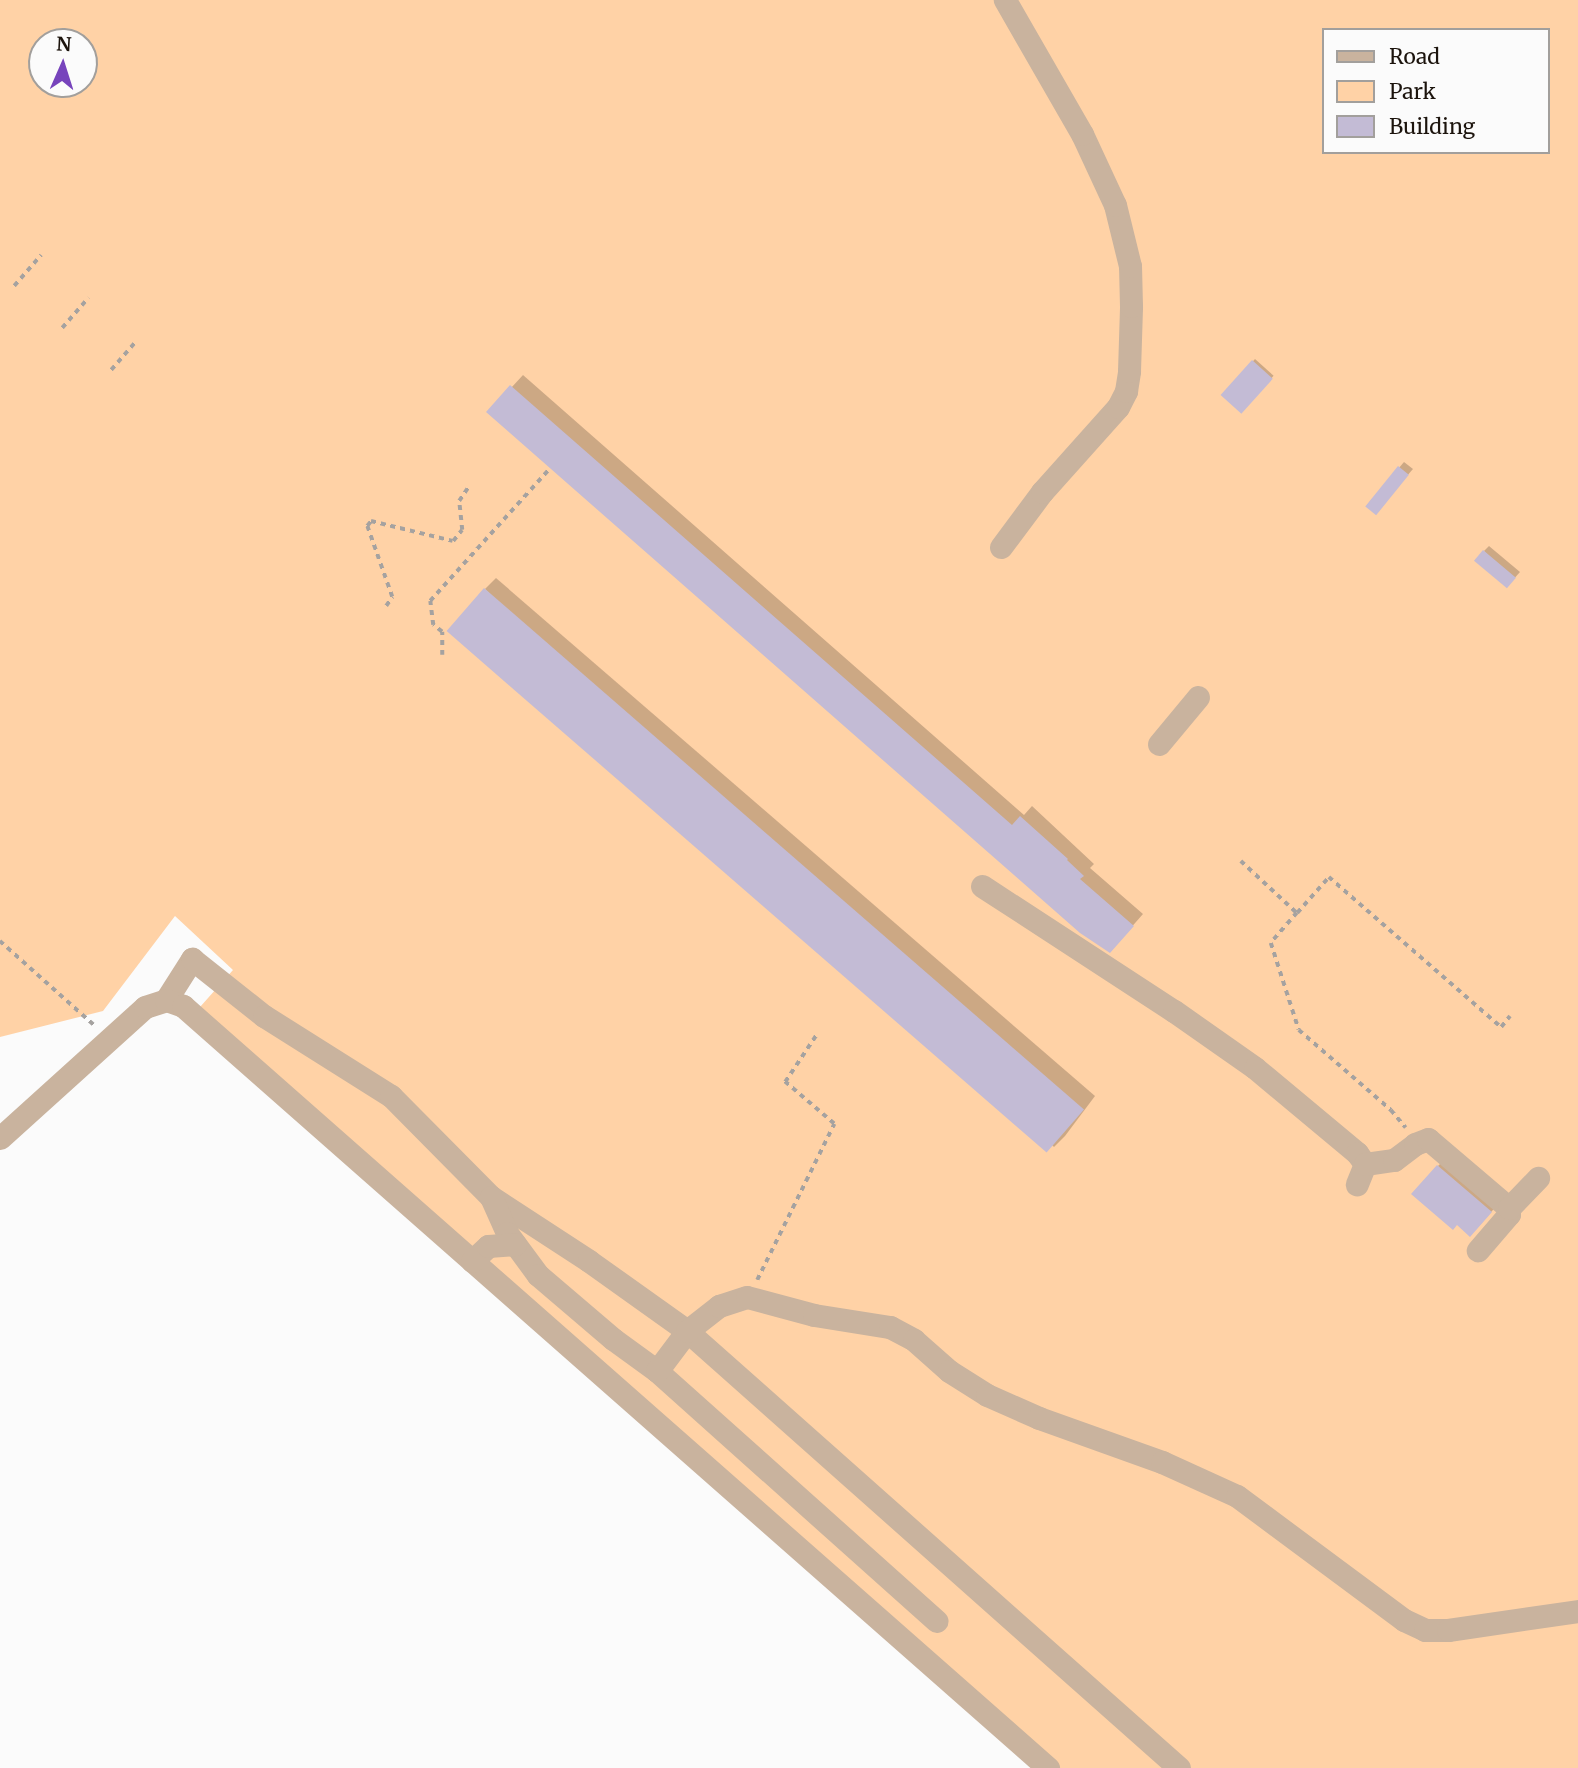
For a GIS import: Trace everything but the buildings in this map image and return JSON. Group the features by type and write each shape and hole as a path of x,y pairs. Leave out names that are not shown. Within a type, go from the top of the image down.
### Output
{"street":[{"path":"1001,547 1042,492 1118,407 1126,391 1129,371 1132,306 1130,266 1115,205 1082,134 1005,0"},
{"path":"1159,744 1198,697"},
{"path":"982,887 1174,1011 1255,1068 1357,1153 1361,1174 1394,1160 1415,1144 1428,1139 1509,1208"},
{"path":"166,1000 192,959 264,1016 391,1096 491,1197 589,1261 687,1331 1180,1768"},
{"path":"0,1138 145,1007 166,1000 183,1006 1048,1768"},
{"path":"1478,1250 1509,1214 1509,1208 1538,1178"},
{"path":"491,1197 515,1244 538,1275 613,1339 657,1371 937,1621"},
{"path":"472,1261 488,1246 515,1244"},
{"path":"657,1371 687,1331 719,1306 747,1297 814,1315 890,1328 914,1340 949,1371 987,1395 1039,1418 1162,1462 1237,1496 1404,1620 1425,1630 1448,1630 1578,1611"}],"path":[{"path":"14,286 41,255"},
{"path":"62,327 88,298"},
{"path":"111,370 135,342"},
{"path":"442,654 442,632 433,625 430,601 550,468"},
{"path":"386,606 392,597 367,526 370,521 453,541 461,530 459,500 469,486"},
{"path":"1241,861 1297,913"},
{"path":"1409,1135 1391,1110 1299,1030 1271,943 1329,877 1501,1027 1510,1017"},
{"path":"0,941 110,1039"},
{"path":"747,1297 781,1236 834,1124 785,1082 817,1034"}],"green space":[{"path":"0,0 1578,0 1578,1768 1056,1768 200,1007 233,970 175,916 103,1011 0,1037"}]}
